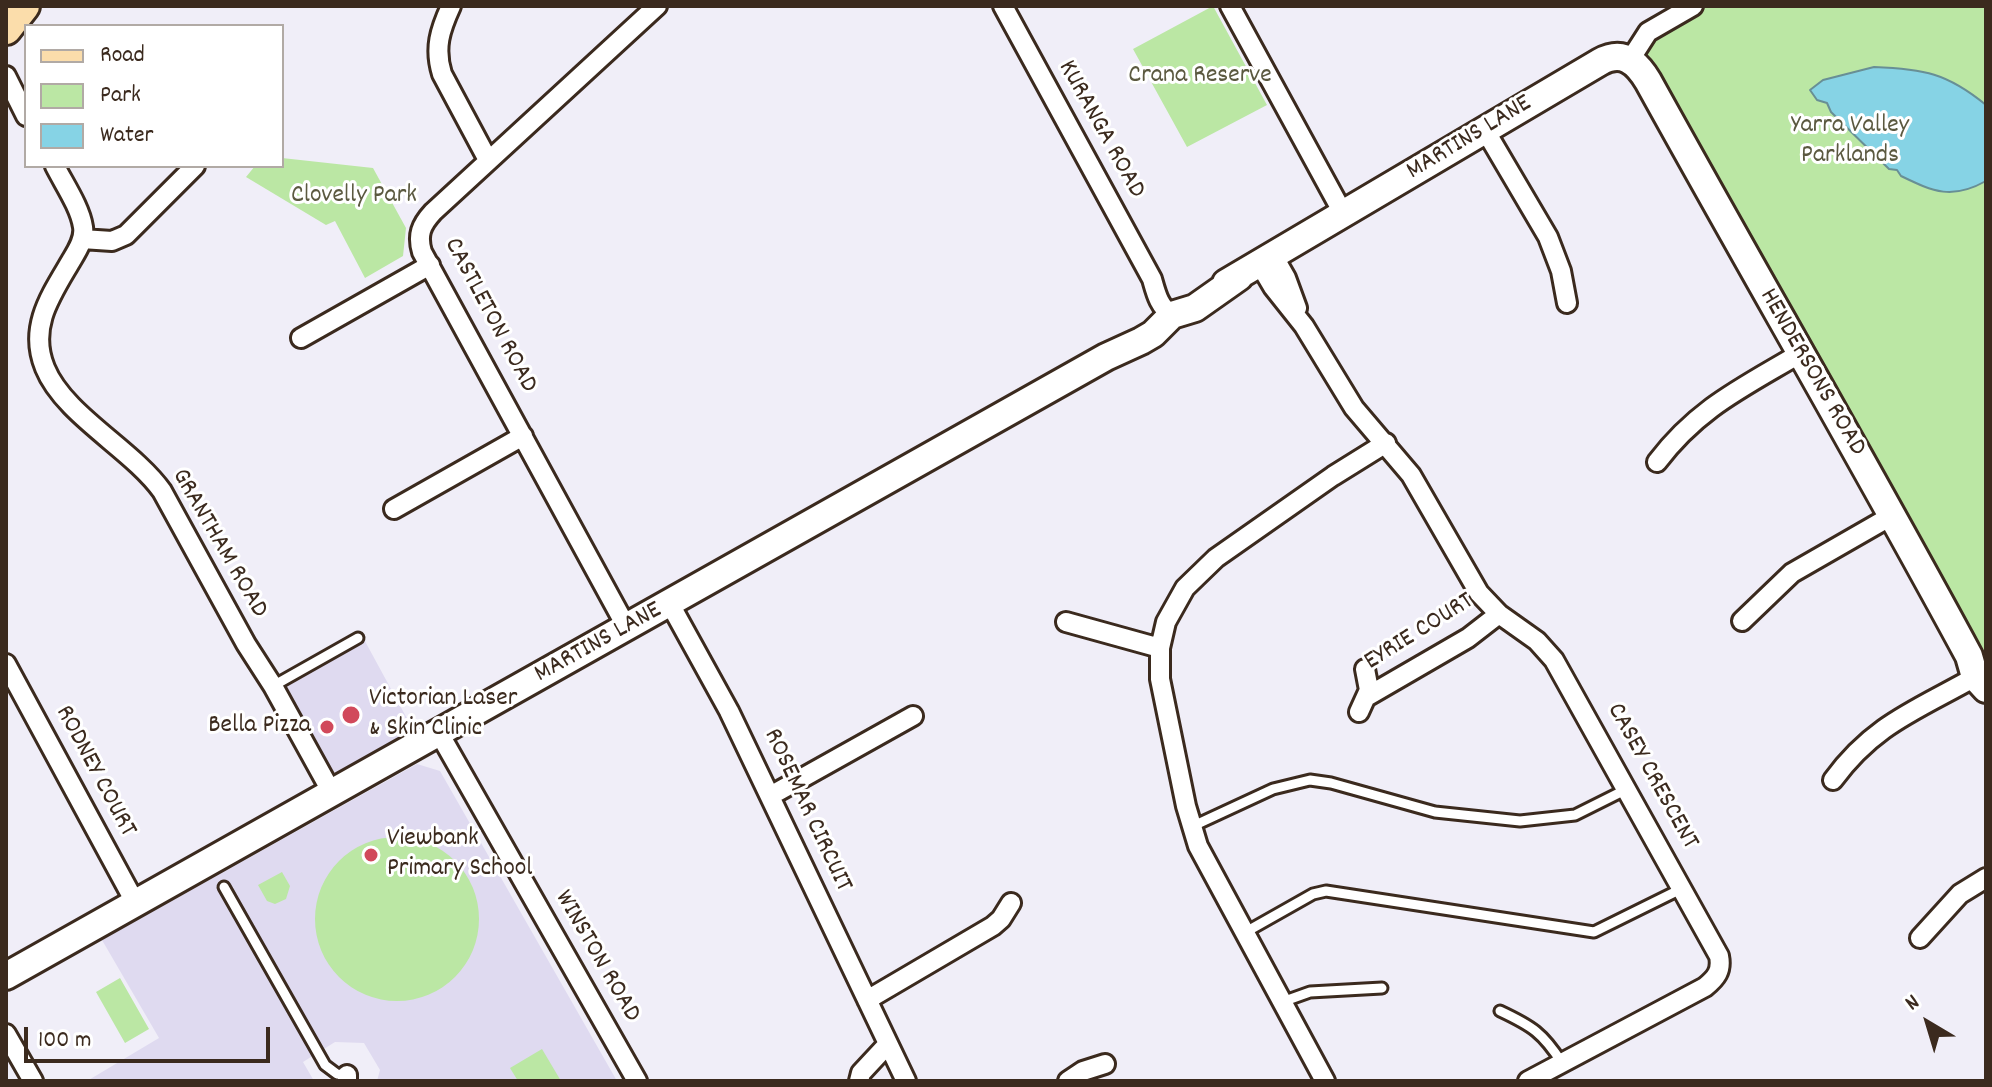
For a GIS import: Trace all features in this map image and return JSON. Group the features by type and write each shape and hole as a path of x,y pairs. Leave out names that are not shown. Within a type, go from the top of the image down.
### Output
{"main road":[{"path":"6,29 26,6"}],"street":[{"path":"6,48 26,6"},
{"path":"451,6 439,36 438,61 488,160"},
{"name":"CASTLETON ROAD","path":"627,628 420,243 422,227 433,212 657,6"},
{"name":"KURANGA ROAD","path":"1003,6 1169,311"},
{"path":"1230,6 1344,215"},
{"path":"1630,60 1648,32 1693,6"},
{"name":"MARTINS LANE","path":"6,976 1106,357 1153,334 1169,311 1195,308 1258,266 1608,57 1630,60"},
{"name":"HENDERSONS ROAD","path":"1630,60 1648,81 1799,354 1893,515 1969,656 1980,683"},
{"path":"6,76 24,113"},
{"path":"6,93 24,115"},
{"path":"1485,130 1548,237 1561,271 1567,303"},
{"path":"56,168 82,224 82,239 112,241 126,235 193,168"},
{"name":"GRANTHAM ROAD","path":"82,239 41,318 39,344 44,367 62,395 156,483 332,793"},
{"path":"301,338 430,265"},
{"name":"CASEY CRESCENT","path":"1258,266 1304,326 1339,386 1411,475 1473,584 1499,614 1537,641 1554,660 1716,946 1721,963 1718,975 1698,992 1528,1081"},
{"path":"1657,462 1702,413 1799,354"},
{"path":"394,509 523,436"},
{"path":"1325,1081 1203,858 1191,827 1162,694 1160,648 1174,604 1200,572 1382,439"},
{"path":"1742,621 1792,573 1893,515"},
{"name":"ROSEMAR CIRCUIT","path":"670,604 729,711 906,1081"},
{"name":"EYRIE COURT","path":"1365,669 1369,685 1363,704 1468,638 1499,614"},
{"path":"1066,622 1160,648"},
{"name":"RODNEY COURT","path":"6,664 136,904"},
{"path":"1833,780 1850,756 1886,725 1980,683"},
{"path":"770,796 913,716"},
{"name":"WINSTON ROAD","path":"439,733 637,1081"},
{"path":"1920,938 1960,894 1986,878"},
{"path":"867,1000 993,926 1011,903"},
{"path":"6,1034 33,1081"},
{"path":"859,1081 861,1073 888,1044"},
{"path":"1068,1081 1083,1071 1105,1064"}],"lane":[{"path":"273,686 358,638"},
{"path":"1191,827 1273,789 1310,780 1435,812 1520,821 1575,815 1628,789"},
{"path":"224,887 325,1065 347,1078"},
{"path":"1244,933 1313,894 1326,891 1594,932 1683,888"},
{"path":"1282,1002 1310,992 1382,988"},
{"path":"1500,1011 1525,1022 1541,1034 1562,1063"}],"shaded area":[{"path":"360,632 416,735 339,775 326,766 278,679"},
{"name":"Viewbank Primary School","path":"417,764 440,771 617,1081 377,1081 380,1070 364,1043 335,1042 303,1062 314,1081 87,1081 159,1038 102,940"}],"green space":[{"name":"Crana Reserve","path":"1213,6 1267,105 1187,147 1133,49"},
{"name":"Yarra Valley Parklands","path":"1708,6 1986,6 1986,667 1646,56 1645,49 1657,35"},
{"name":"Clovelly Park","path":"284,158 373,168 406,228 403,256 365,278 335,221 326,225 246,177 253,168 284,168"},
{"path":"397,837 429,843 455,861 473,887 479,919 473,951 455,977 429,995 397,1001 365,995 339,977 321,951 315,919 321,887 339,861 365,843"},
{"path":"282,872 290,886 286,899 275,904 267,901 258,885"},
{"path":"120,978 149,1029 125,1043 96,992"},
{"path":"542,1049 561,1081 518,1081 510,1068"}],"water":[{"path":"1874,67 1921,71 1947,79 1986,105 1986,181 1963,190 1943,192 1901,176 1897,170 1889,169 1831,112 1827,103 1817,100 1810,90 1823,80"}],"place":[{"name":"Victorian Laser & Skin Clinic","path":"351,715"},
{"name":"Bella Pizza","path":"327,727"},
{"name":"Viewbank Primary School","path":"371,855"}]}
